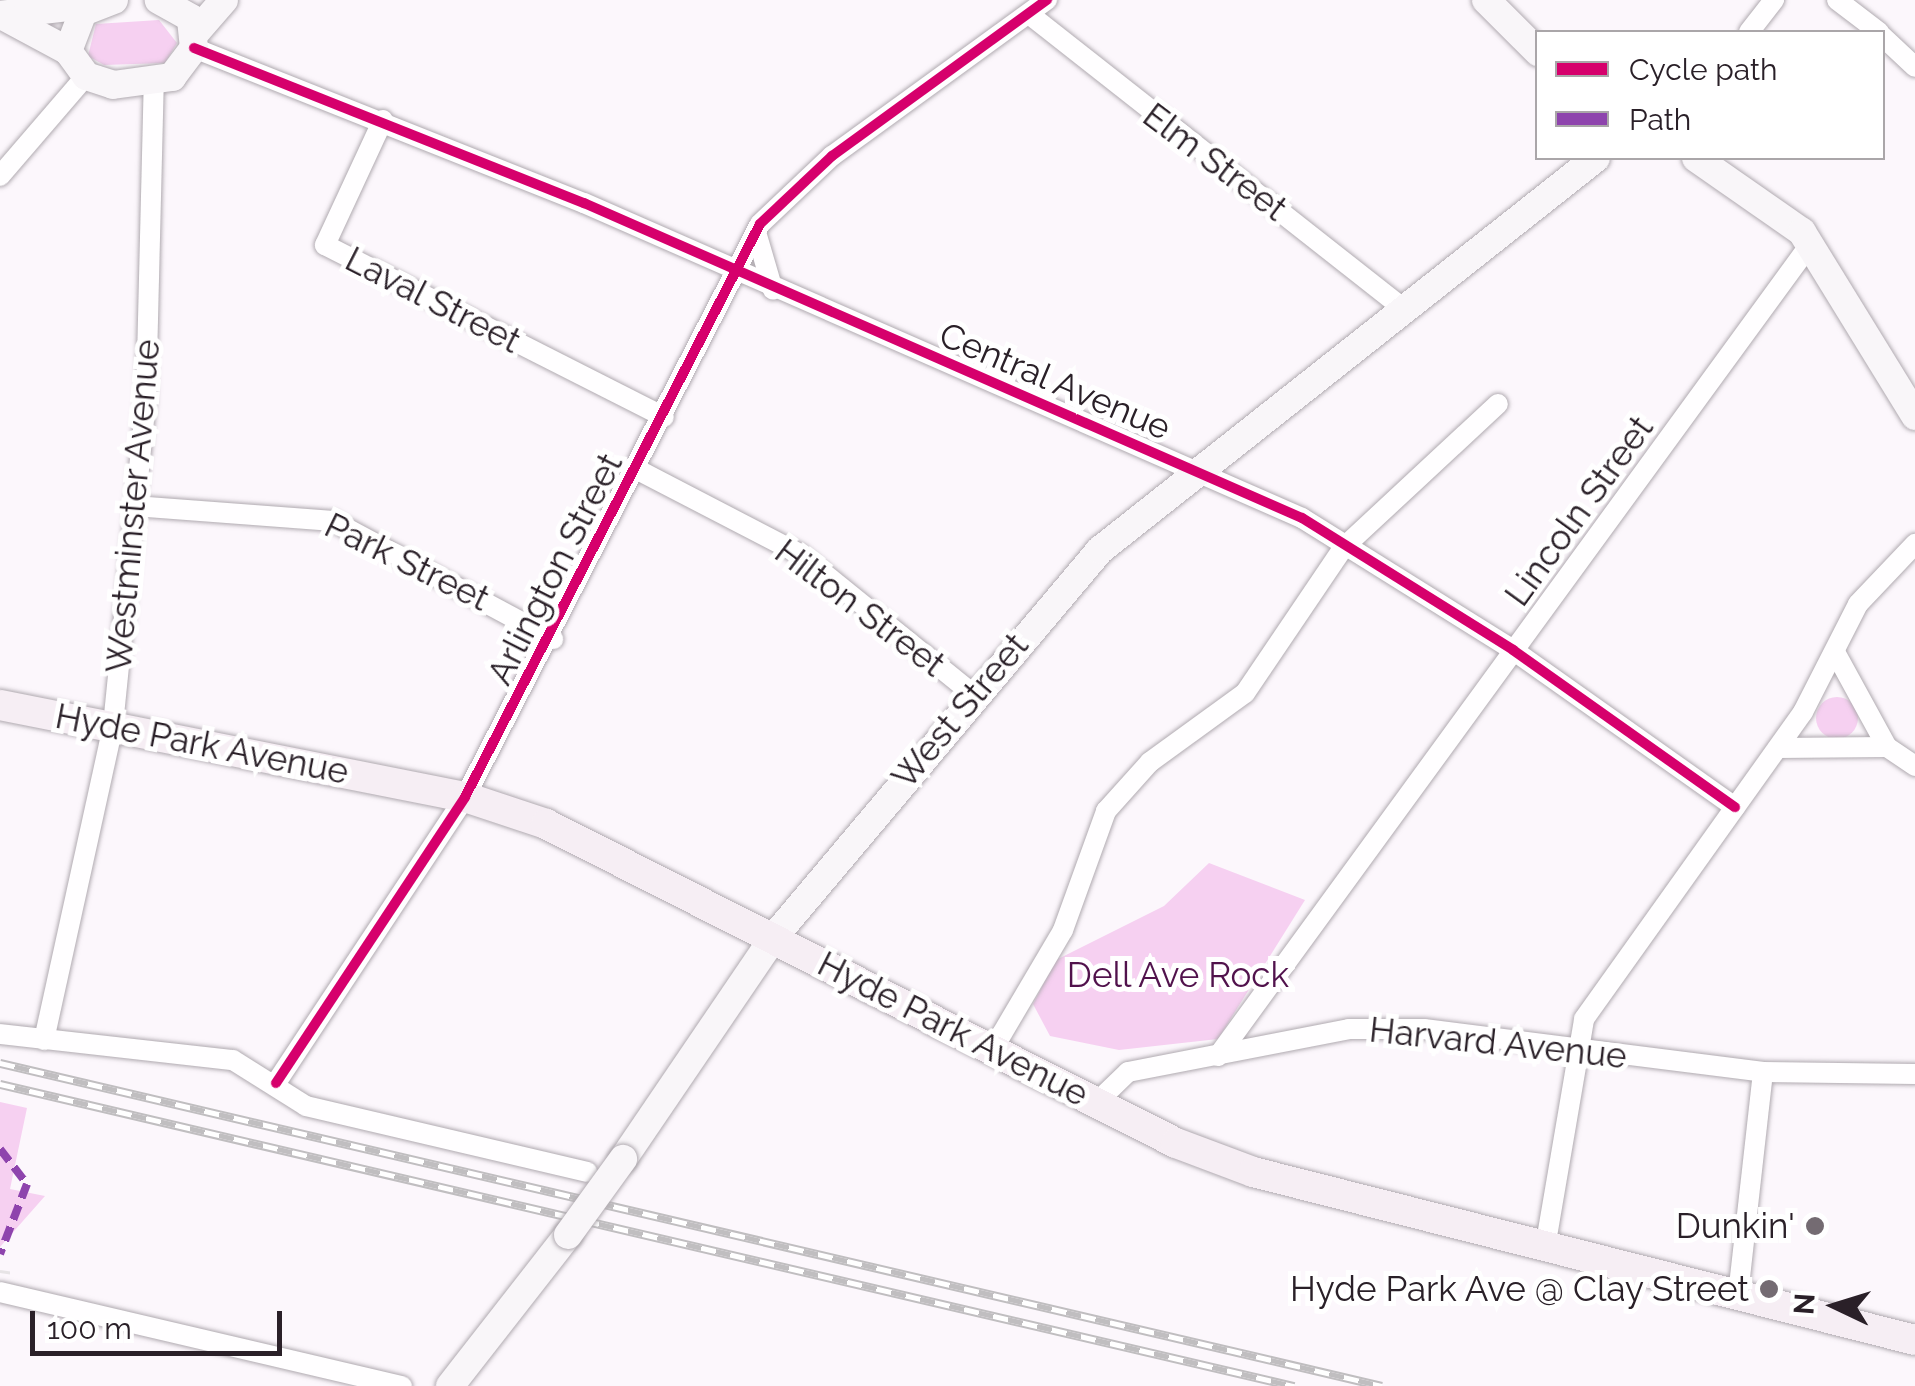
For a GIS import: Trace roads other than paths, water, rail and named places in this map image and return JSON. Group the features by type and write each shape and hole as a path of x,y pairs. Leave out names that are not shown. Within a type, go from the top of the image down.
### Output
{"main road":[{"path":"0,15 68,52 86,76 154,84 196,40 224,0"},
{"path":"1486,0 1535,49"},
{"path":"168,1 196,40"},
{"path":"0,15 104,2"},
{"path":"68,52 76,22 104,2"},
{"name":"West Street","path":"450,1386 623,1160 774,937 972,694 1100,550 1194,470 1593,160"},
{"path":"1700,160 1766,198 1810,242 1915,416"},
{"name":"Hyde Park Avenue","path":"0,705 465,798 546,824 1097,1102 1253,1172 1915,1340"}],"street":[{"name":"Arlington Street","path":"276,1083 465,798 552,639 732,272 756,232 832,156 1047,0"},
{"path":"1751,30 1774,0"},
{"path":"1837,0 1876,30"},
{"name":"Elm Street","path":"1028,14 1402,308"},
{"path":"1885,38 1915,68"},
{"name":"Central Avenue","path":"196,40 1194,470 1344,547 1513,650 1735,807"},
{"path":"0,176 86,76"},
{"name":"Westminster Avenue","path":"44,1040 113,725 134,506 158,157 154,84"},
{"name":"Laval Street","path":"383,120 325,244 664,416"},
{"path":"756,232 773,290"},
{"name":"Lincoln Street","path":"1218,1056 1810,242"},
{"path":"993,1049 1063,930 1106,812 1150,762 1246,692 1344,547 1498,404"},
{"name":"Hilton Street","path":"638,470 800,554 972,694"},
{"name":"Park Street","path":"134,506 332,520 552,639"},
{"path":"1545,1248 1574,1049 1590,1008 1778,748 1835,652 1858,604 1915,544"},
{"path":"1835,652 1887,747 1915,766"},
{"path":"1778,748 1887,747"},
{"name":"Harvard Avenue","path":"1097,1102 1128,1072 1349,1029 1574,1049 1763,1072 1915,1074"},
{"path":"0,1034 221,1058 276,1083 315,1109 587,1172"},
{"path":"1738,1295 1763,1072"},
{"path":"0,1292 402,1386"}],"railway":[{"path":"0,1063 1382,1386"},
{"path":"0,1084 1294,1386"}],"place":[{"name":"Dunkin'","path":"1815,1226"},
{"name":"Hyde Park Ave @ Clay Street","path":"1769,1289"}],"park label":[{"name":"Dell Ave Rock","path":"1178,975"}]}
